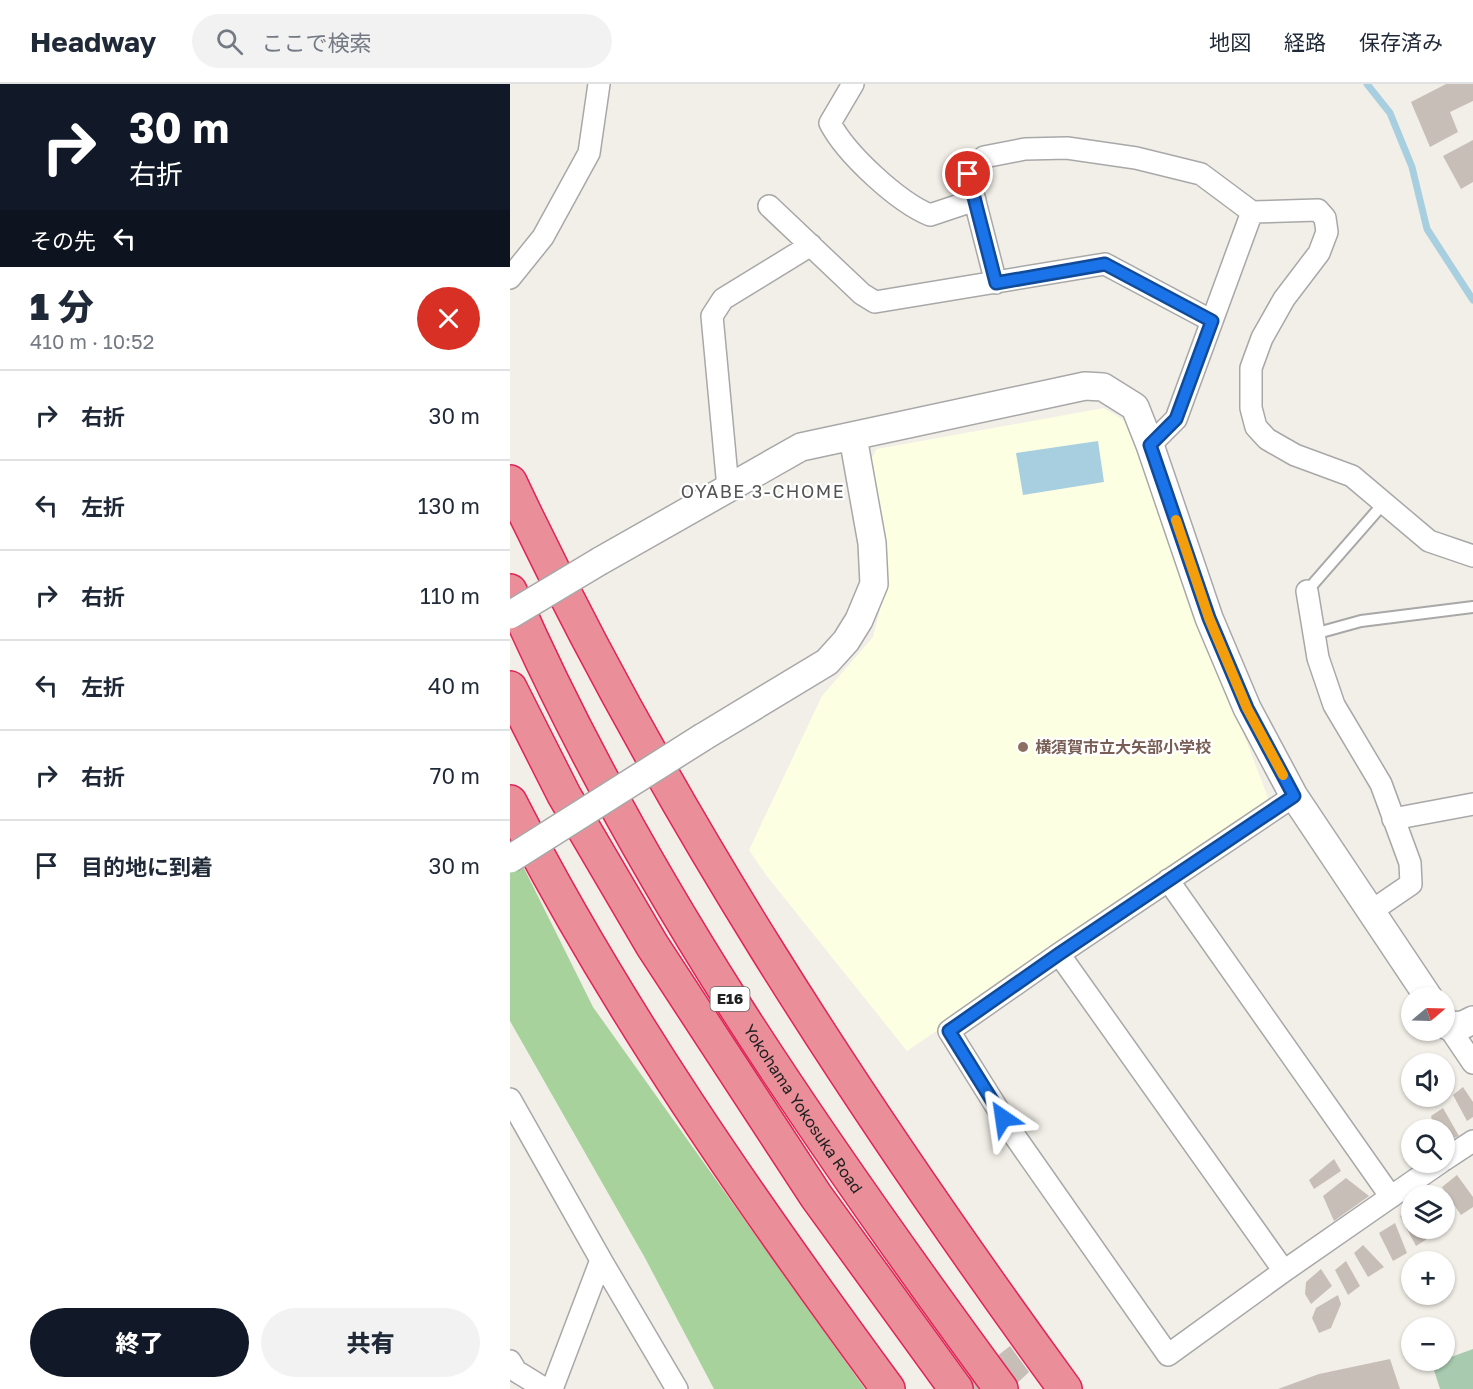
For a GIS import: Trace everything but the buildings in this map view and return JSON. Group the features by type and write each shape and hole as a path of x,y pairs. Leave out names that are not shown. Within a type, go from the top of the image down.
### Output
{"highway":[{"path":"510,482 626,711 742,912 884,1133 1065,1389"},
{"name":"Yokohama Yokosuka Road","path":"510,591 596,768 722,986 782,1081 881,1225 1001,1389"},
{"name":"E16","path":"510,688 564,795 652,945 816,1196 956,1389"},
{"path":"510,802 579,930 656,1056 827,1306 888,1389"}],"street":[{"path":"510,278 543,237 589,153 599,84"},
{"path":"853,84 830,123 840,142 911,207 930,215 975,200"},
{"path":"996,283 968,174 984,157 1025,149 1067,148 1136,158 1201,174 1252,212 1318,210 1325,218 1327,232 1319,253 1296,281 1262,338 1251,368 1251,408 1256,427 1267,439 1295,455 1352,476 1429,541 1473,556"},
{"path":"770,206 862,294 875,302 1105,264 1212,321"},
{"path":"1150,445 1176,419 1252,212"},
{"path":"728,488 712,316 723,298 811,245"},
{"path":"510,615 801,447 1084,386 1103,387 1135,407 1209,618 1247,708 1294,796 1421,987"},
{"path":"510,859 827,662 846,640 859,620 874,584 872,543 853,437"},
{"path":"1307,591 1318,658 1334,705 1381,784 1410,863 1411,884 1370,912"},
{"path":"1294,796 949,1031 1014,1136 1168,1355 1426,1173"},
{"path":"1393,819 1473,804"},
{"path":"1168,880 1391,1197"},
{"path":"1059,954 1284,1271"},
{"path":"1455,1022 1473,1063"},
{"path":"510,1099 677,1389"},
{"path":"1455,1153 1473,1141"},
{"path":"552,1389 601,1260"},
{"path":"510,1361 516,1371 544,1389"}],"lane":[{"path":"1307,591 1383,504"},
{"path":"1314,634 1361,621 1473,607"}],"shaded area":[{"name":"横須賀市立大矢部小学校","path":"1104,408 1125,421 1268,798 1264,808 907,1051 766,875 749,850 822,696 873,637 888,578 870,461 877,449"},
{"path":"1473,1349 1473,1389 1440,1389 1434,1371 1455,1371 1455,1356"}],"green space":[{"path":"510,840 593,1007 865,1389 714,1389 645,1258 510,1021"}],"water":[{"path":"1098,441 1104,482 1023,495 1016,453"}],"waterway":[{"path":"1367,84 1390,113 1412,167 1427,229 1473,300"}],"slow traffic":[{"path":"1176,520 1209,618 1247,708 1283,775"}],"place":[{"name":"横須賀市立大矢部小学校","path":"1023,747"}],"district":[{"name":"OYABE 3-CHOME","path":"763,492"}],"route":[{"path":"968,174 996,283 1105,264 1212,321 1176,419 1150,445 1209,618 1247,708 1294,796 949,1031 1003,1118"}]}
